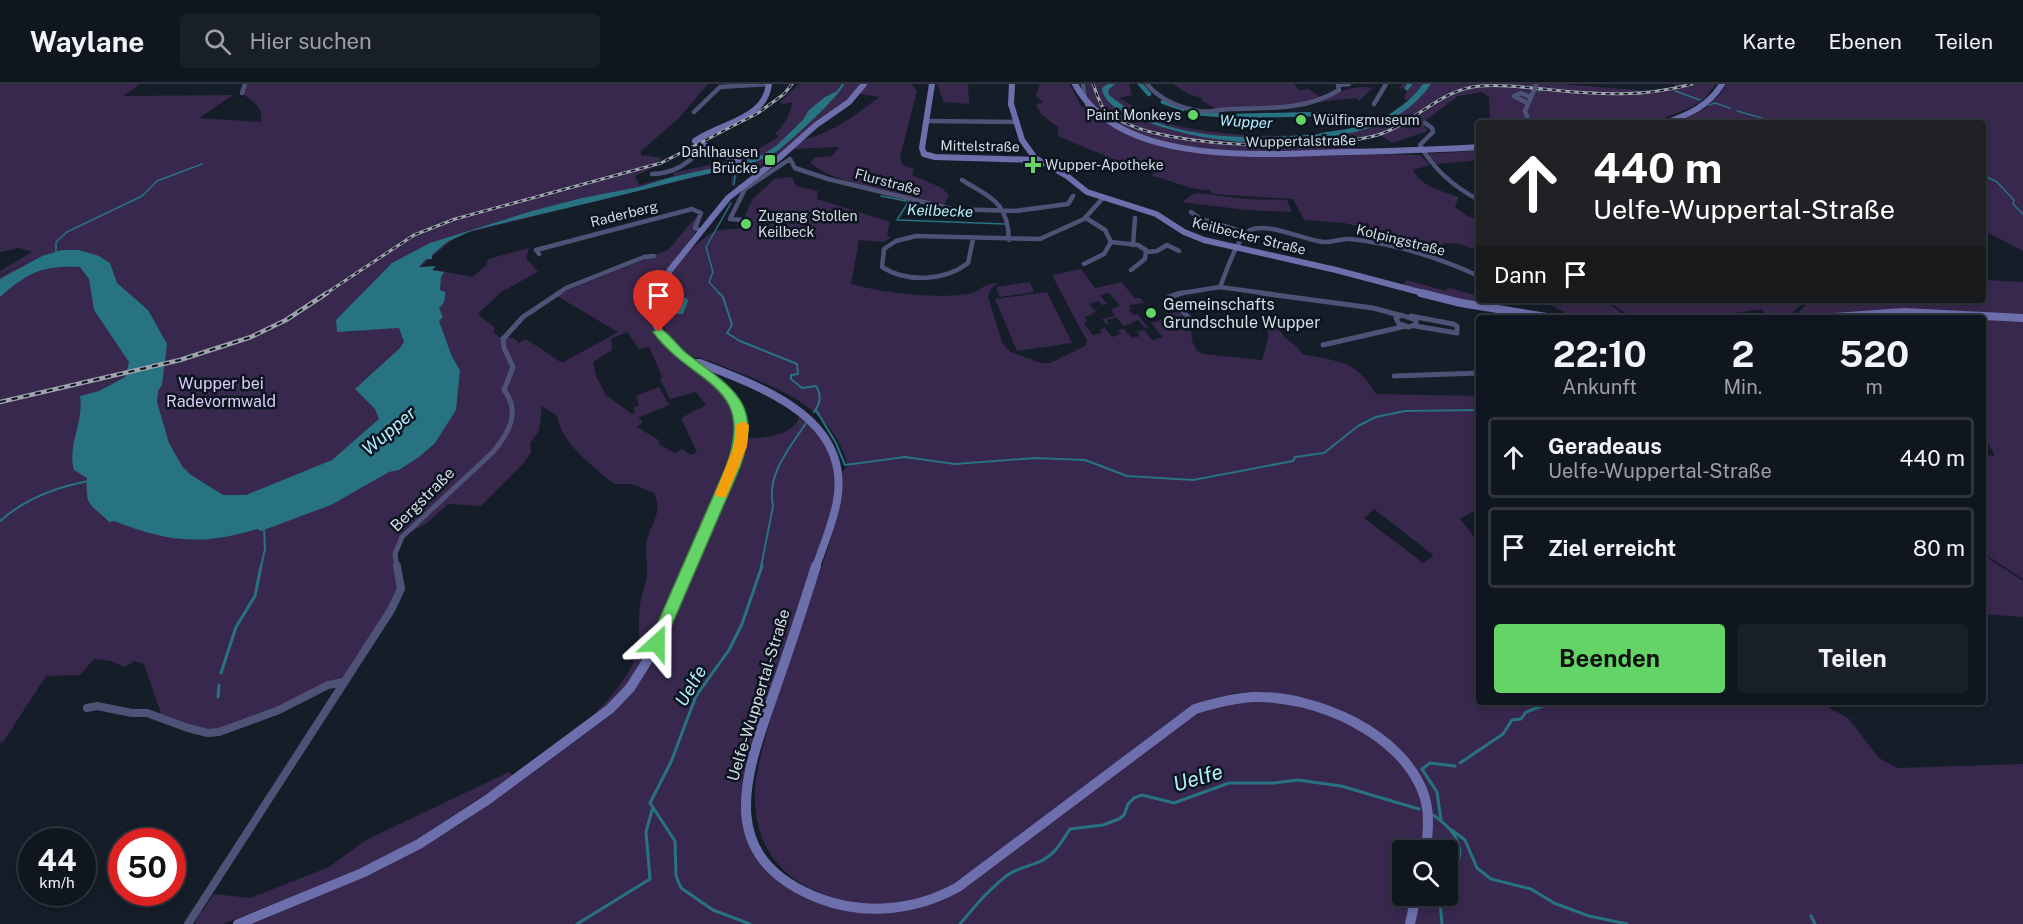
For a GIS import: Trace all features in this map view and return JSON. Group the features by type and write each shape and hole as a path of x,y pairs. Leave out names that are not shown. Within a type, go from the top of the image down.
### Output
{"main road":[{"path":"769,84 768,97 762,106 696,140 696,143 760,172 812,127 852,99 864,84"},
{"path":"927,122 932,84"},
{"name":"Keilbecker Straße","path":"1012,84 1011,101 1023,144 1040,161 1066,176 1084,191 1156,214 1195,237 1446,299 1536,315"},
{"name":"Wuppertalstraße","path":"1075,84 1080,97 1087,105 1107,120 1130,132 1171,144 1216,153 1476,147"},
{"path":"1672,120 1704,105 1715,96 1722,84"},
{"name":"Mittelstraße","path":"927,122 922,150 925,155 1021,158 1040,161"},
{"path":"1021,158 1028,151"},
{"name":"Uelfe-Wuppertal-Straße","path":"760,172 700,230 660,286 654,306 655,322 663,339 693,363 698,362 708,366 793,405 810,418 823,433 837,466 837,500 762,728 745,796 748,826 754,845 766,863 784,881 826,901 861,907 912,905 941,897 958,887 1195,709 1218,699 1244,696 1280,698 1308,705 1355,724 1390,746 1411,768 1424,793 1429,827 1427,840"},
{"path":"1863,315 1905,312 1964,315"},
{"path":"1986,316 2023,318"},
{"path":"238,924 362,873 424,841 487,800 579,734 610,709 630,688 651,655 741,443 742,423 736,404 723,387 693,363"},
{"path":"1410,924 1414,906"}],"street":[{"path":"242,93 245,84"},
{"path":"694,112 720,87 769,84"},
{"path":"1083,84 1089,104 1087,105"},
{"path":"1147,84 1153,91 1170,101 1205,111 1302,103 1334,94 1339,90 1338,85 1349,84"},
{"path":"1374,104 1386,84"},
{"path":"1528,120 1525,111 1535,86"},
{"path":"1527,103 1514,96 1521,93 1530,97"},
{"path":"927,122 1017,122"},
{"path":"1425,123 1432,128 1432,132 1420,145 1422,150 1449,181 1476,198"},
{"path":"651,174 666,174 680,169 706,147"},
{"name":"Flurstraße","path":"742,220 730,219 742,188 790,159 796,169 909,200 961,210 1038,209 1068,204 1074,196"},
{"path":"962,180 993,196 1009,221 1009,240"},
{"path":"973,238 968,263 945,276 934,278 902,274 882,267 884,249 903,238 916,236 1040,239 1086,218 1103,198"},
{"name":"Raderberg","path":"539,254 536,250 692,209 701,213 695,228 700,230"},
{"name":"Kolpingstraße","path":"1191,212 1202,219 1247,233 1262,229 1326,242 1344,239 1358,240 1423,256 1476,275"},
{"path":"1086,218 1105,230 1111,242"},
{"path":"1133,245 1135,218"},
{"path":"1220,287 1247,233"},
{"path":"1111,242 1141,246 1147,252"},
{"path":"1084,264 1104,254 1111,242"},
{"path":"1147,252 1157,251 1167,245 1179,251"},
{"path":"1131,270 1143,262 1147,252"},
{"name":"Bergstraße","path":"188,924 401,593 394,554 402,537 500,445 508,429 513,403 504,390 513,367 503,344 505,334 529,311 554,294 644,257 654,256"},
{"path":"1212,322 1194,323 1169,298 1179,293 1220,287 1373,308 1457,326 1457,333 1453,334 1406,326 1323,345"},
{"path":"1399,315 1396,321 1406,326"},
{"path":"1411,316 1417,321 1415,326"},
{"path":"1394,376 1476,373"},
{"path":"87,708 97,706 132,713 147,713 188,728 208,733 219,732 279,710 328,685 344,682"}],"green space":[{"name":"Wupper bei Radevormwald","path":"0,84 140,84 123,96 233,95 199,118 261,122 261,112 254,102 243,94 245,84 708,84 679,118 641,151 641,155 662,158 654,167 635,176 639,185 674,176 673,173 740,157 765,145 779,136 775,134 784,124 792,102 779,103 799,84 863,84 857,94 775,158 759,167 745,164 740,166 734,185 731,186 733,170 729,169 458,235 420,267 472,277 486,266 488,259 529,248 526,258 538,272 501,292 478,314 495,328 493,331 499,337 513,338 519,343 526,339 562,363 618,332 555,295 668,250 695,218 699,217 697,230 654,290 657,335 670,350 708,378 725,396 734,409 738,422 738,439 649,652 625,688 603,711 574,735 620,686 633,663 638,645 639,610 647,577 646,545 657,513 657,500 654,493 631,484 614,484 572,445 565,436 557,416 542,406 539,431 530,443 531,453 481,506 448,504 427,523 402,537 397,546 399,593 346,676 279,709 209,732 162,716 144,664 134,661 125,667 111,661 94,659 80,675 46,676 3,742 0,743 0,276 42,255 0,275 0,271 32,252 19,248 0,252","holes":["627,332 639,349 649,347 670,399 696,392 706,405 681,418 697,452 691,455 682,449 675,453 658,444 660,441 637,427 643,422 638,418 669,405 659,387 636,396 639,405 633,408 636,412 632,414 603,393 605,393 596,376 593,362 612,350 611,339"]},
{"path":"865,84 912,84 917,91 900,157 903,165 914,169 912,175 942,188 949,195 943,207 876,192 825,173 810,163 814,158 832,156 839,147 791,149 801,141 843,123 879,97 860,94"},
{"path":"937,84 968,84 969,104 944,102"},
{"path":"1040,84 1070,84 1081,106 1112,125 1128,133 1197,151 1420,155 1430,165 1413,170 1421,181 1459,197 1455,207 1467,216 1476,219 1476,250 1460,244 1444,243 1441,246 1344,223 1304,220 1293,199 1213,194 1210,190 1195,189 1152,176 1154,171 1120,162 1060,137 1057,134 1059,128 1042,115 1036,105 1043,102 1036,96"},
{"path":"1086,84 1129,84 1132,95 1119,98 1133,106 1132,111 1156,120 1185,128 1217,132 1284,136 1347,130 1377,122 1406,102 1415,104 1404,99 1407,89 1399,88 1403,84 1559,84 1650,91 1675,87 1674,84 1716,84 1705,98 1692,107 1660,120 1490,120 1489,97 1482,92 1458,96 1422,123 1428,131 1392,143 1380,135 1345,143 1361,151 1254,153 1205,150 1149,137 1130,130 1099,112 1090,102"},
{"path":"1173,84 1294,84 1299,90 1309,89 1321,98 1351,88 1373,88 1359,101 1356,98 1271,107 1216,109 1202,101 1202,98 1188,94"},
{"path":"1726,84 2023,84 2023,251 1986,232 1986,120 1681,120 1704,108"},
{"path":"1472,151 1476,152 1476,160 1436,164 1427,154"},
{"path":"792,177 796,186 818,191 817,199 890,222 887,235 891,238 883,242 859,240 851,284 879,290 940,296 968,294 998,283 991,289 988,297 1002,342 1009,351 1040,363 1050,363 1085,346 1087,341 1052,275 1081,269 1095,288 1122,282 1134,298 1140,298 1144,303 1129,305 1131,309 1129,310 1133,315 1137,314 1148,327 1145,328 1138,320 1124,326 1116,317 1107,320 1109,323 1106,324 1102,319 1115,316 1111,309 1120,306 1109,293 1100,295 1107,304 1102,305 1098,301 1089,304 1096,312 1085,317 1087,321 1084,323 1093,335 1102,333 1100,329 1105,328 1112,337 1121,334 1118,330 1124,329 1132,338 1140,336 1137,332 1144,330 1152,340 1163,337 1151,323 1168,318 1165,315 1177,311 1170,303 1172,302 1190,320 1192,341 1197,351 1203,354 1262,360 1268,335 1263,320 1273,318 1284,337 1302,354 1336,361 1353,368 1361,374 1376,394 1476,396 1476,510 1460,519 1476,539 1476,705 1826,705 1848,718 1879,758 1897,768 2023,764 2023,924 1413,924 1416,906 1458,906 1458,840 1392,840 1392,906 1414,906 1410,924 249,924 378,871 459,825 610,716 637,685 659,651 748,438 781,434 794,425 801,411 819,430 831,451 837,474 837,500 749,765 745,795 745,808 753,841 771,867 795,887 826,901 876,909 911,905 928,901 943,895 958,887 1195,709 1218,701 1244,697 1270,697 1297,701 1348,719 1370,731 1390,746 1421,786 1416,773 1399,750 1377,731 1352,717 1311,702 1281,695 1250,692 1235,694 1205,702 1176,718 971,877 940,896 904,905 865,904 826,895 793,878 773,858 761,833 755,806 756,778 773,709 832,536 839,505 841,473 848,466 840,444 828,426 813,411 776,388 683,352 672,341 665,329 662,302 670,275 678,262 710,234 716,231 739,229 752,200 774,179","holes":["1374,509 1433,555 1423,563 1364,518"]},
{"path":"1197,193 1247,199 1287,200 1292,212 1246,210 1182,202"},
{"path":"1407,280 1446,291 1449,288 1476,295 1476,303 1479,304 1403,286"},
{"path":"1986,280 2023,282 2023,315 1795,315 1809,303 1986,303"},
{"path":"1030,282 1034,292 1000,297 996,287"},
{"path":"1047,292 1072,343 1017,351 995,299"},
{"path":"1546,303 1607,303 1625,315 1565,315 1563,311"},
{"path":"1610,303 1804,303 1790,315 1768,315 1761,309 1720,315 1628,315"},
{"path":"1986,318 2023,319 2023,579 1986,555 1986,455 1995,456 1986,440"},
{"path":"1986,557 2023,581 2023,617 1986,614"},
{"path":"509,772 513,776 408,845 357,870 223,924 196,924 195,921 214,894 250,898 329,867 366,840"}],"water":[{"path":"844,84 833,99 800,132 773,154 763,159 730,169 471,231 447,242 432,255 432,259 426,259 419,267 436,266 432,270 444,272 441,277 440,290 445,292 445,296 439,308 443,317 439,321 452,357 460,370 456,410 435,443 399,470 389,472 331,505 261,531 257,529 219,538 168,537 114,521 109,522 88,501 87,478 74,470 72,461 80,416 80,396 99,391 125,377 129,362 94,310 89,279 80,267 55,267 36,272 27,276 0,297 0,279 42,256 62,250 79,250 99,256 110,263 117,283 148,310 167,344 162,385 158,391 157,402 169,443 182,466 191,475 223,495 246,495 332,460 379,419 375,409 355,389 400,348 404,342 399,328 337,332 336,320 392,263 430,243 532,211 639,187 762,155 776,146 803,120 809,110"},
{"path":"1108,84 1115,84 1109,89 1108,94 1132,111 1158,123 1186,131 1245,137 1334,133 1338,137 1262,143 1237,142 1188,134 1139,119 1116,108 1103,94 1102,88"},
{"path":"681,293 681,298 687,298 688,301 683,314 666,311 666,299"}],"waterway":[{"path":"1140,84 1149,94"},
{"path":"1407,88 1410,84"},
{"name":"Wupper","path":"1319,136 1350,131 1394,116 1417,97 1427,84"},
{"path":"1538,91 1548,89"},
{"path":"1675,91 1700,100"},
{"path":"1163,102 1183,109"},
{"path":"1709,105 1715,103 1730,108"},
{"path":"1737,111 1769,120"},
{"path":"1196,113 1233,116 1320,114"},
{"path":"56,254 56,242 67,232 142,196 157,181 202,164"},
{"name":"Uelfe","path":"734,185 736,167"},
{"path":"1986,176 1997,182 2014,200 2013,204 2023,214"},
{"name":"Keilbecke","path":"881,196 906,201"},
{"name":"Keilbecke","path":"909,201 897,220 1005,224"},
{"name":"Uelfe","path":"720,294 709,282 713,272 706,247 731,203"},
{"name":"Uelfe","path":"720,294 732,325 727,333 740,341 797,364 798,374 791,375 791,379 802,388 816,386 818,389 820,399 814,412"},
{"path":"816,410 836,443 845,465 905,457 955,464 1036,458 1085,460 1127,476 1193,480 1293,461 1295,457 1324,453 1358,426 1376,417 1405,411 1476,410"},
{"name":"Uelfe","path":"761,567 773,506 772,494 776,472 806,423"},
{"path":"0,521 20,506 42,495 89,481"},
{"path":"261,567 265,549 264,528"},
{"path":"221,673 236,627 255,596 261,566"},
{"name":"Uelfe","path":"750,924 713,910 681,888 676,876 675,841 650,803 671,762 696,696 729,650 742,624 762,566"},
{"path":"218,697 219,685"},
{"path":"1460,763 1503,734 1512,720 1521,719 1526,712 1546,705"},
{"path":"1441,820 1437,792 1422,769 1430,763 1455,766"},
{"name":"Uelfe","path":"960,924 989,891 1009,874 1052,854 1070,829 1103,825 1119,819 1124,815 1128,804 1134,798 1142,795 1174,803 1229,783 1274,783 1298,780 1341,786 1419,809"},
{"path":"577,924 650,879 646,832 652,810"},
{"name":"Uelfe","path":"1433,815 1449,828 1457,840"},
{"path":"1452,830 1465,840 1477,868 1491,879 1531,889 1554,903 1589,916 1627,924"},
{"name":"Uelfe","path":"1458,843 1460,852 1458,862"},
{"name":"Uelfe","path":"1440,906 1442,924"},
{"path":"1811,916 1815,924"}],"railway":[{"path":"325,294 414,235 455,219 661,163 758,113 784,94 792,84"},
{"path":"1093,84 1104,109 1125,123 1156,133 1193,140 1275,145 1348,141 1374,136 1401,124 1451,94 1480,86 1623,94 1657,91 1692,84"},
{"path":"0,402 180,360 251,337 286,320 327,293"}],"slow traffic":[{"path":"722,494 741,446 743,425"}],"place":[{"name":"Paint Monkeys","path":"1193,115"},
{"name":"Wülfingmuseum","path":"1301,120"},
{"name":"Dahlhausen Brücke","path":"770,160"},
{"name":"Wupper-Apotheke","path":"1033,165"},
{"name":"Zugang Stollen Keilbeck","path":"746,224"},
{"name":"Gemeinschafts Grundschule Wupper","path":"1151,313"}],"route":[{"path":"657,643 733,467 741,446 743,429 740,410 728,392 711,376 673,348 659,332"}]}
